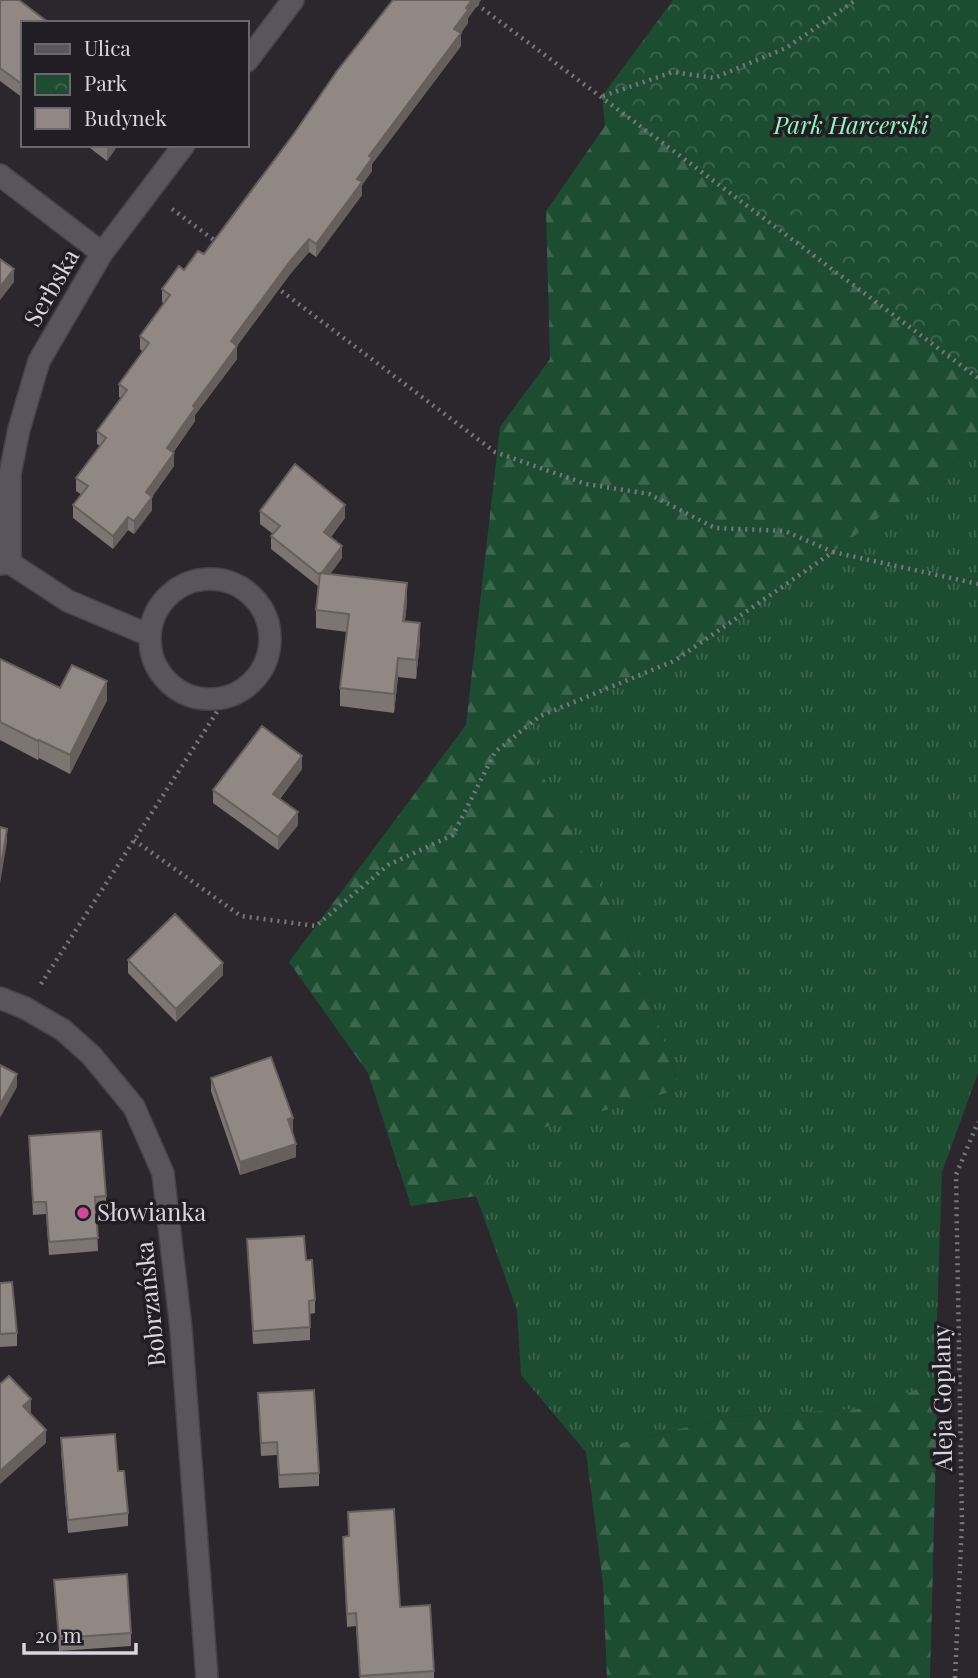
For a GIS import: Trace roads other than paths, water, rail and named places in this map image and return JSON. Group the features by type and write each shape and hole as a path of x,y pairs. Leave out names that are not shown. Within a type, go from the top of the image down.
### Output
{"street":[{"path":"248,60 293,0"},
{"name":"Serbska","path":"149,635 68,601 5,563 10,426 39,361 102,253 182,147"},
{"path":"0,175 102,253"},
{"path":"216,578 239,585 257,600 268,622 270,646 262,669 247,688 226,698 203,699 181,693 163,678 152,658 149,635 155,612 170,593 192,581 216,578"},
{"name":"Bobrzańska","path":"0,998 25,1008 63,1030 90,1055 134,1107 163,1174 181,1329 207,1678"}],"place":[{"name":"Słowianka","path":"83,1213"}],"park label":[{"name":"Park Harcerski","path":"851,126"}]}
